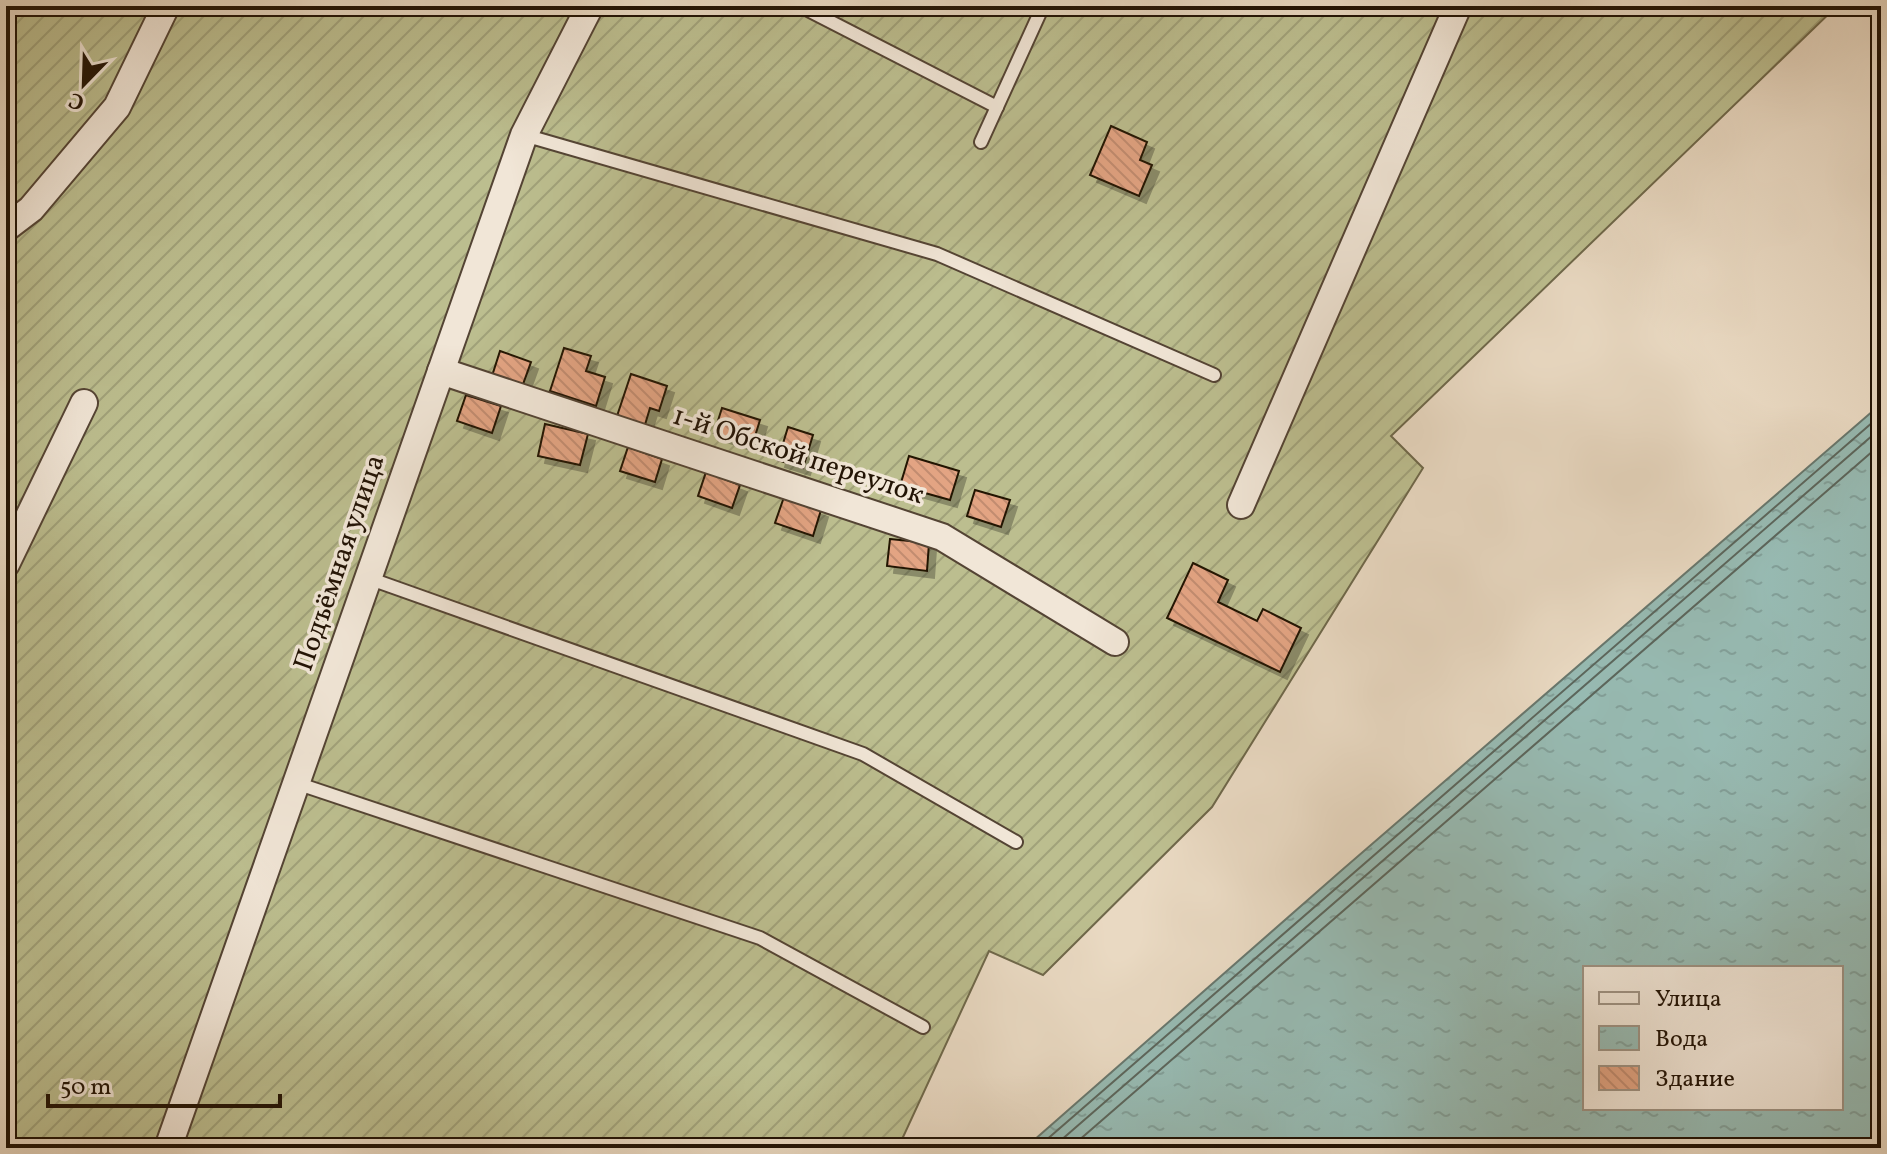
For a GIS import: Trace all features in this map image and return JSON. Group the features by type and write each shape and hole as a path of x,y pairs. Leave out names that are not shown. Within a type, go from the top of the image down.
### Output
{"street":[{"path":"6,228 31,209 117,107 166,6"},
{"name":"Подъёмная улица","path":"168,1148 524,135 590,6"},
{"path":"1241,505 1458,6"},
{"name":"1-й Обской переулок","path":"441,371 942,537 1115,642"},
{"path":"6,564 84,403"}],"lane":[{"path":"800,6 997,107"},
{"path":"981,142 1043,6"},
{"path":"524,135 937,254 1214,375"},
{"path":"368,578 863,754 1016,842"},
{"path":"296,783 760,938 923,1027"}],"green space":[{"path":"6,6 1837,6 1391,436 1423,468 1212,807 1043,975 989,951 898,1148 6,1148"}],"water":[{"path":"1881,404 1881,1148 1025,1148 1342,870"}],"building":[{"path":"1111,126 1147,142 1140,160 1152,165 1139,196 1090,175"},
{"path":"564,348 591,356 586,371 605,377 596,406 550,391"},
{"path":"500,351 531,362 522,387 492,376"},
{"path":"631,374 667,386 659,411 650,408 644,428 616,419"},
{"path":"466,395 501,406 492,433 457,421"},
{"path":"722,408 760,420 752,446 714,433"},
{"path":"545,424 588,434 580,465 538,456"},
{"path":"788,427 813,435 803,468 778,460"},
{"path":"628,447 662,459 655,482 620,471"},
{"path":"909,456 959,471 950,500 900,486"},
{"path":"706,472 740,485 732,508 698,496"},
{"path":"975,490 1010,500 1001,527 967,516"},
{"path":"784,497 821,510 813,536 775,523"},
{"path":"890,539 929,543 927,571 887,566"},
{"path":"1193,563 1228,580 1218,602 1257,621 1263,609 1301,628 1280,672 1167,618"}]}
